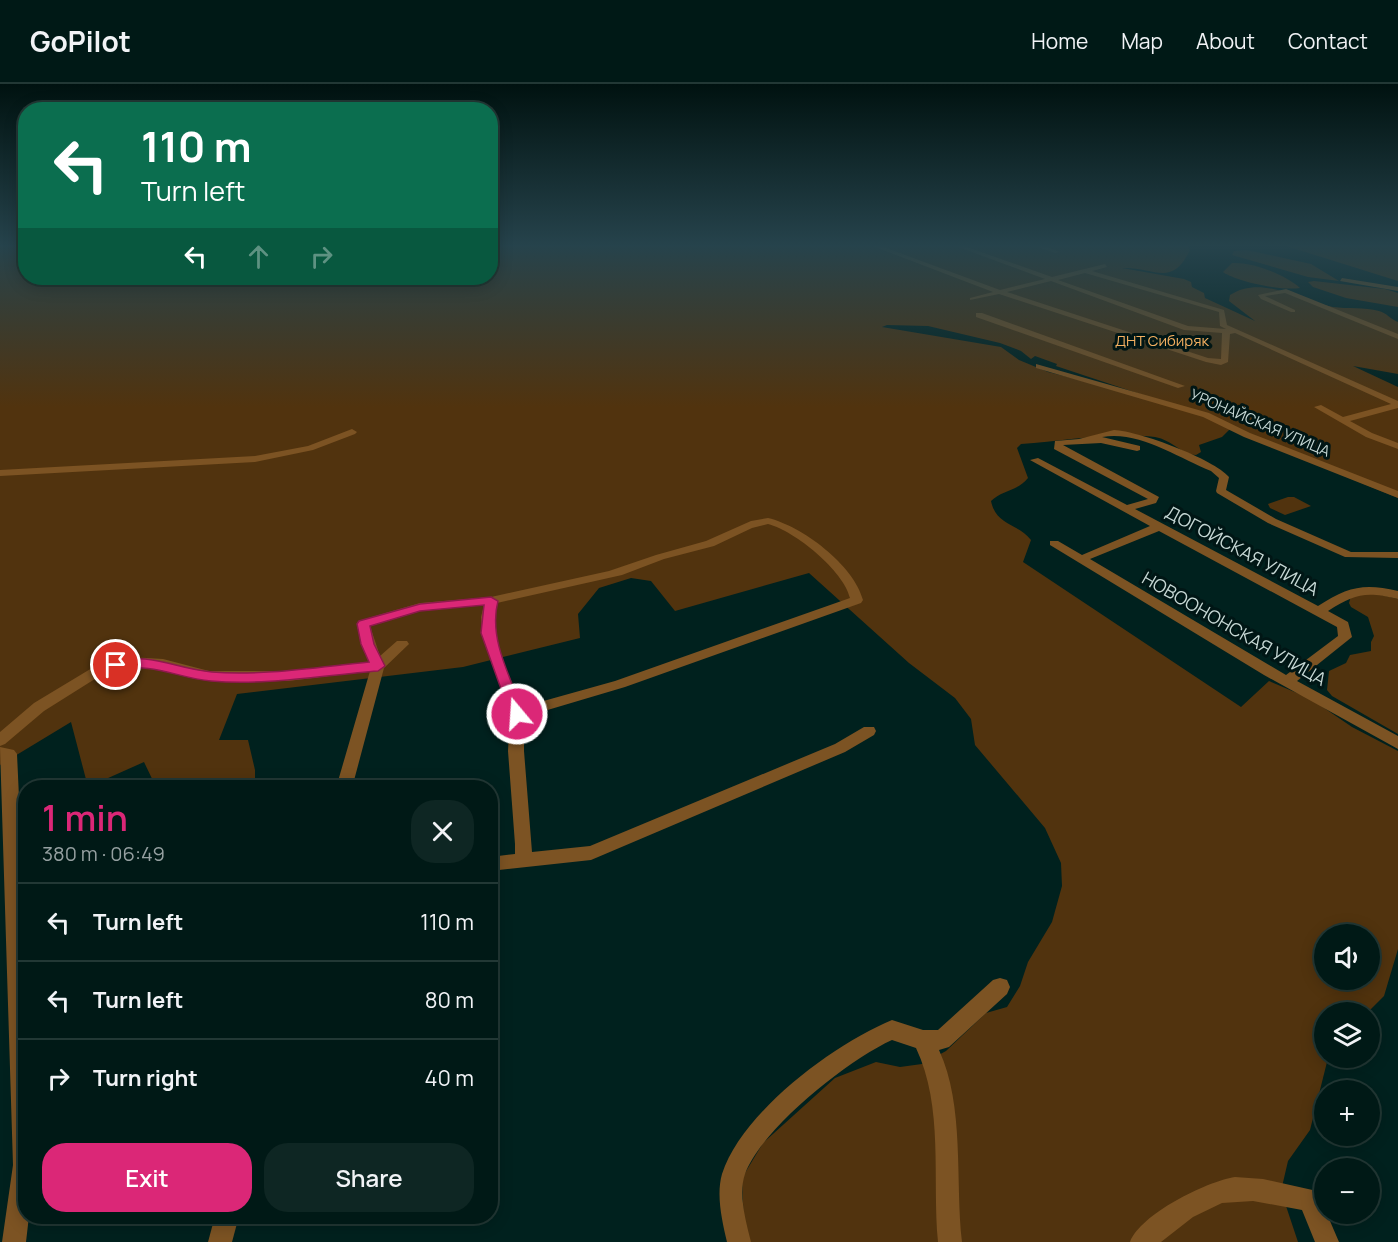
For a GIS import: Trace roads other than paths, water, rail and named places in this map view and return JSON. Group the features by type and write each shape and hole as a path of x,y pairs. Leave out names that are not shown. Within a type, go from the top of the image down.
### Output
{"street":[{"path":"1021,299 1221,363 1225,360 1226,332"},
{"path":"1103,299 1187,328 1243,332"},
{"path":"1181,299 1222,311 1224,326 1243,332 1297,360 1398,404"},
{"path":"1265,299 1293,311"},
{"path":"1305,299 1398,338"},
{"path":"979,315 1181,386 1159,399"},
{"name":"УРОНАЙСКАЯ УЛИЦА","path":"1039,366 1159,399 1206,415 1247,435 1398,495"},
{"path":"1342,420 1398,404"},
{"path":"1318,407 1369,435 1398,446"},
{"path":"0,472 255,459 310,448 352,432"},
{"name":"ДОГОЙСКАЯ УЛИЦА","path":"1124,509 1152,501 1154,497 1059,449 1058,443 1083,440 1124,443 1144,450 1172,452 1215,469 1224,477 1221,491 1239,504 1272,521 1349,555 1398,555"},
{"name":"ДОГОЙСКАЯ УЛИЦА","path":"1035,460 1343,625 1345,637 1287,682"},
{"path":"378,666 368,644 363,624 420,608 491,601 613,573 718,541 755,523 767,521 778,522 816,549 842,572 858,594 857,600 620,684 517,714"},
{"path":"1080,559 1158,527"},
{"name":"НОВООНОНСКАЯ УЛИЦА","path":"1054,543 1287,682 1398,743"},
{"path":"1318,612 1351,591 1370,588 1398,595"},
{"path":"491,601 487,617 488,633 517,714 516,766 525,838 523,862"},
{"path":"346,780 378,666 402,644"},
{"path":"0,740 39,707 102,668 130,662 163,664 209,676 246,677 378,666"},
{"path":"498,864 591,853 819,757 869,731"},
{"path":"0,753 9,754 7,881 18,1065"},
{"path":"740,1242 734,1225 733,1176 743,1150 783,1107 859,1046 892,1030 923,1040 942,1040 1000,987"},
{"path":"923,1040 929,1050 940,1086 950,1242"},
{"path":"1142,1242 1188,1206 1218,1191 1236,1189 1309,1199 1327,1242"},
{"path":"14,1242 18,1211"},
{"path":"220,1242 225,1224"}],"park label":[{"name":"ДНТ Сибиряк","path":"1162,341"}]}
